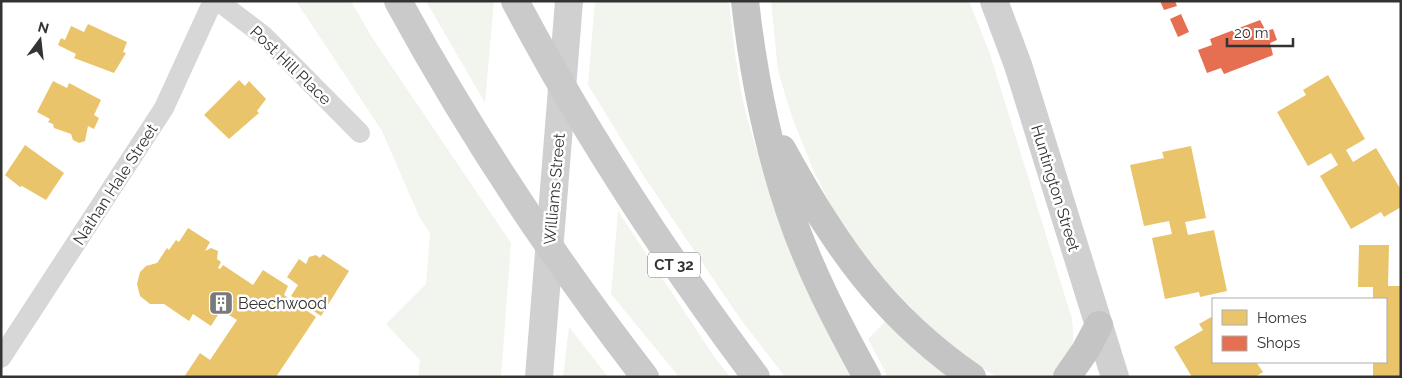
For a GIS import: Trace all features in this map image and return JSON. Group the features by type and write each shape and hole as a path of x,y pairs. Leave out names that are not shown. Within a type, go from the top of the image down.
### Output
{"highway":[{"path":"745,1 749,36 763,112 791,214 812,266 867,377"},
{"path":"763,112 807,194 841,248 862,276 919,337 972,377"},
{"path":"1066,377 1085,351 1099,325"}],"main road":[{"path":"398,1 454,99 508,184 588,300 645,377"},
{"name":"Williams Street","path":"538,377 569,1"},
{"name":"Huntington Street","path":"994,1 1020,74 1115,377"},
{"name":"CT 32","path":"518,7 599,150 672,263 756,377"}],"street":[{"name":"Nathan Hale Street","path":"1,358 160,115 213,1"},
{"name":"Post Hill Place","path":"218,1 264,36 360,133"}],"shaded area":[{"path":"296,1 351,1 371,36 511,243 501,377 418,377 420,360 386,324 426,284 430,233 419,216 382,131"},
{"path":"426,1 494,1 485,103"},
{"path":"595,1 729,1 740,86 756,148 795,248 855,377 785,377 739,317 645,178 588,85"},
{"path":"771,1 969,1 990,54 1072,319 1073,337 1071,351 1064,364 1051,377 998,377 992,374 953,348 918,315 872,266 834,211 814,172 792,117 778,71"},
{"path":"618,211 713,355 730,377 679,377 611,294"},
{"path":"887,320 952,377 888,377 868,339"},
{"path":"569,327 608,377 563,377"}],"building: Homes":[{"path":"88,24 127,42 123,52 126,53 114,73 74,58 76,54 58,45 61,38 65,40 71,26 84,32"},
{"path":"1328,75 1365,139 1346,150 1353,162 1376,148 1401,190 1401,207 1384,217 1381,212 1351,229 1320,176 1338,165 1331,153 1308,166 1277,112 1306,95 1303,90"},
{"path":"239,80 245,86 249,81 266,99 257,111 259,113 229,139 204,115"},
{"path":"53,81 67,88 69,83 101,100 94,115 99,118 94,129 88,126 85,141 79,143 73,140 71,134 54,128 53,124 48,122 50,119 37,112"},
{"path":"25,145 64,173 46,200 22,186 20,187 5,175"},
{"path":"1191,146 1206,218 1185,222 1188,235 1214,230 1227,291 1200,297 1199,292 1165,299 1152,238 1172,234 1169,221 1144,226 1130,165 1164,158 1162,152"},
{"name":"Beechwood","path":"188,228 210,242 205,251 211,248 218,251 217,259 221,262 218,268 220,269 223,265 253,285 263,270 288,286 284,295 316,317 276,377 184,377 200,353 210,360 237,320 221,310 211,326 193,314 189,321 164,304 150,304 140,296 137,284 140,272 146,266 157,263 167,248 169,250 176,240 179,242"},
{"path":"1359,245 1389,245 1388,286 1401,286 1401,377 1373,377 1373,363 1387,363 1387,298 1373,298 1373,287 1358,287"},
{"path":"323,254 349,271 321,316 291,296 298,285 287,277 299,259 306,264 309,257 316,255 320,258"},
{"path":"1212,317 1212,363 1257,363 1263,372 1255,377 1192,377 1174,347 1203,330 1199,324"}],"building: Shops":[{"path":"1160,1 1175,1 1177,6 1164,10"},
{"path":"1181,14 1189,32 1178,37 1170,19"},
{"path":"1260,20 1266,31 1273,29 1277,40 1270,43 1273,55 1224,74 1221,68 1207,73 1198,50 1212,45 1210,39"}],"place":[{"name":"Beechwood","path":"221,303"}]}
